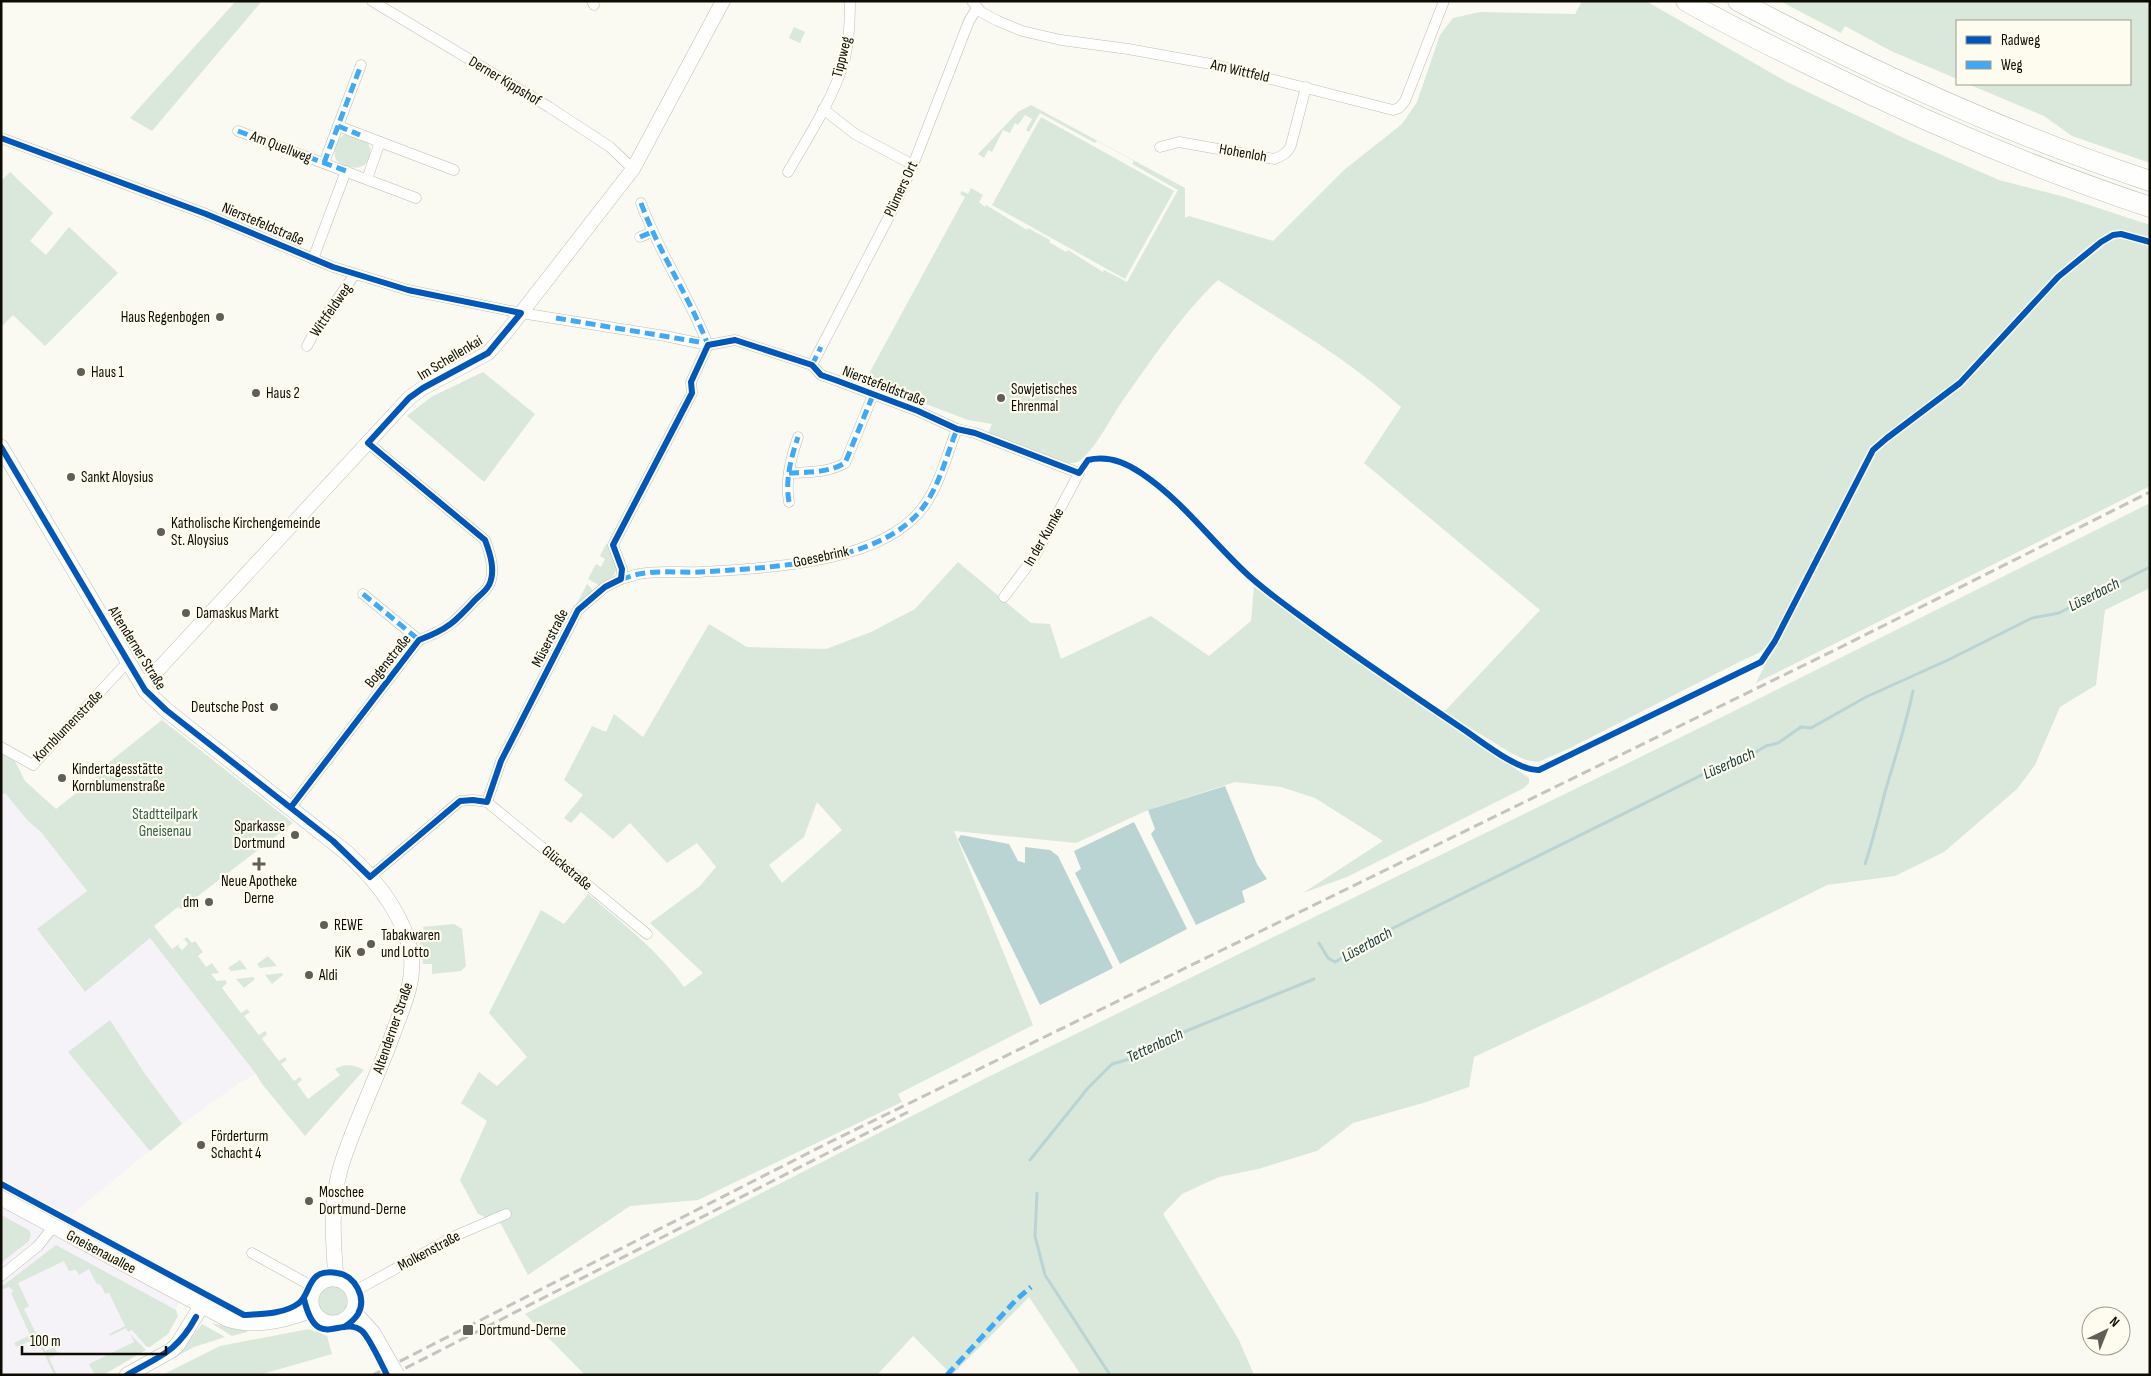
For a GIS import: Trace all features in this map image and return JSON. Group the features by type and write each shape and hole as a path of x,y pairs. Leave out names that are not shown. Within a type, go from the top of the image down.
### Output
{"highway":[{"path":"1686,1 1772,47 1922,118 2017,158 2150,207"},
{"path":"1738,1 1843,54 1921,90 2056,146 2150,181"}],"main road":[{"name":"Altenderner Straße","path":"1,446 142,686 166,710 340,846 370,877 402,928 411,954 409,990 341,1166 334,1205 333,1257 336,1279"},
{"name":"Gneisenauallee","path":"1,1198 227,1319 238,1323 250,1324 281,1319 312,1310"},
{"path":"336,1279 346,1283 353,1292 355,1304 353,1311 341,1322 332,1324 320,1320 312,1310 310,1300 315,1288 324,1280 336,1279"},
{"path":"127,1375 172,1350 190,1328 202,1305"},
{"path":"353,1311 373,1332 397,1375"}],"street":[{"name":"Im Schellenkai","path":"142,686 409,398 423,388 488,353 633,169 723,1"},
{"name":"Tippweg","path":"788,172 823,110 844,62 850,1"},
{"name":"Am Wittfeld","path":"975,5 998,22 1022,31 1061,40 1128,49 1211,64 1392,110 1399,108 1405,101 1444,1"},
{"name":"Derner Kippshof","path":"380,3 582,128 610,147 633,169"},
{"name":"Plümers Ort","path":"812,365 913,165 975,5"},
{"name":"Am Quellweg","path":"324,163 361,64"},
{"name":"Hohenloh","path":"1160,147 1179,142 1274,159 1289,150 1306,87"},
{"path":"823,110 855,134 913,165"},
{"path":"338,126 454,170"},
{"name":"Am Quellweg","path":"238,130 416,198"},
{"name":"Nierstefeldstraße","path":"1,138 206,214 313,260 355,274 408,290 521,313 665,336 708,345 735,340 812,365 821,375 918,411 957,429 975,433 1080,473"},
{"path":"367,179 380,142"},
{"path":"313,260 346,171"},
{"path":"621,580 622,569 613,545 692,394 691,382 708,345 701,327 652,232 641,203"},
{"path":"640,237 652,232"},
{"name":"Wittfeldweg","path":"307,346 355,274"},
{"path":"789,473 815,472 838,468 845,463 873,395"},
{"name":"Goesebrink","path":"621,580 640,574 756,568 803,563 852,551 889,537 911,522 924,507 933,492 957,429"},
{"path":"790,502 787,489 798,437"},
{"name":"Bogenstraße","path":"290,808 418,640 443,631 455,622 488,585 491,574 491,557 484,540 368,443"},
{"name":"In der Kumke","path":"1004,598 1035,556 1080,473"},
{"name":"Müserstraße","path":"487,802 501,762 578,610 605,587 621,580"},
{"path":"363,594 418,640"},
{"name":"Kornblumenstraße","path":"1,747 33,765 122,668 130,664"},
{"path":"370,877 460,801 487,802"},
{"name":"Glückstraße","path":"487,802 646,934"},
{"name":"Molkenstraße","path":"353,1292 455,1236 506,1214"},
{"path":"1,1276 38,1246 54,1226"},
{"path":"252,1253 315,1288"}],"shaded area":[{"path":"5,792 28,821 41,832 88,891 48,946 84,992 150,938 256,1074 239,1083 182,1124 71,1215 189,1280 163,1337 94,1375 1,1375 1,795"}],"green space":[{"path":"236,1 262,1 152,131 130,118"},
{"path":"1582,1 1646,1 1787,82 1910,141 1999,180 2065,197 2150,225 2150,486 1756,683 1866,462 1836,514 1775,638 1759,653 1568,749 1538,762 1526,760 1511,753 1444,712 1540,610 1364,463 1401,407 1335,355 1218,280 1179,323 1121,403 1093,446 1082,459 1076,462 1068,463 988,433 992,424 968,420 865,381 965,197 960,194 962,191 968,194 971,188 983,195 979,202 985,207 986,205 1027,230 1028,228 1050,240 1049,242 1066,252 1068,250 1103,272 1104,270 1127,282 1178,190 1132,164 1134,161 1097,141 1095,143 1040,113 1029,132 1026,130 1032,119 1025,115 1018,125 1015,123 1010,133 1003,130 992,152 988,150 984,158 978,154 1018,112 1031,105 1185,188 1185,218 1189,216 1273,241 1344,170 1402,124 1417,102 1440,35 1453,18 1480,12 1575,14","holes":["1915,414 1917,416 1887,437 1892,430"]},
{"path":"1780,1 2150,1 2150,163 2072,136 2044,116 1970,85 2131,85 2131,20 1956,20 1956,79 1891,51 1845,26 1841,33"},
{"path":"794,27 805,32 800,43 789,38"},
{"path":"1041,117 1174,191 1125,279 992,205"},
{"path":"345,134 368,143 370,154 367,163 363,166 349,167 336,160 334,153 336,146 339,139"},
{"path":"10,172 53,213 30,241 46,255 69,227 118,273 45,346 13,315 1,327 1,181"},
{"path":"483,372 535,414 484,482 407,416 431,397"},
{"path":"2150,503 2150,588 2105,610 2096,685 2060,707 2035,765 2017,789 1944,852 1895,876 1827,885 1598,999 1474,1057 1469,1087 1423,1103 1353,1123 1317,1151 1258,1169 1219,1177 1182,1194 1163,1214 1239,1340 1254,1375 1081,1375 1029,1297 952,1375 913,1336 877,1375 585,1375 525,1314 986,1078 1726,715"},
{"path":"606,544 611,547 617,567 614,575 600,586 588,579 596,564 601,567 605,559 600,556"},
{"path":"958,562 1031,623 1050,624 1061,659 1151,616 1209,656 1251,621 1254,587 1529,778 1529,783 1524,788 1347,877 1303,893 1383,841 1315,798 1281,787 1235,782 1148,810 1076,843 954,831 1033,1025 898,1094 902,1102 698,1200 630,1206 528,1275 501,1224 478,1214 460,1180 487,1121 461,1103 479,1072 497,1086 527,1057 489,1013 541,910 564,924 588,894 651,949 684,987 703,973 650,923 700,886 716,867 697,843 667,863 630,823 613,839 581,812 571,823 564,818 583,795 564,780 592,726 606,732 614,714 643,737 709,624 747,647 826,649 871,632 915,609","holes":["817,802 842,830 782,883 769,865 804,837"]},
{"path":"587,584 592,589 592,592 576,605"},
{"name":"Stadtteilpark Gneisenau","path":"162,720 293,823 181,909 178,907 154,926 172,949 180,943 178,946 182,950 188,944 185,940 182,941 187,937 192,943 195,941 203,952 198,956 206,967 212,963 219,973 211,974 217,981 225,980 227,983 222,988 241,1013 247,1009 250,1012 244,1016 259,1035 265,1031 267,1034 262,1039 279,1061 285,1057 287,1060 281,1064 294,1081 300,1077 302,1080 297,1084 308,1099 340,1075 335,1069 350,1065 364,1070 305,1136 262,1084 150,938 85,992 37,929 87,891 41,832 28,821 5,793 1,795 1,752 15,761 25,781 56,809 105,770 103,767"},
{"path":"454,924 462,929 466,966 461,971 432,974 432,964 423,964 419,938 426,936 423,927"},
{"path":"268,956 277,966 260,968 257,964"},
{"path":"240,960 247,969 231,971 228,968"},
{"path":"282,973 283,975 272,984 265,975"},
{"path":"253,977 255,979 244,988 236,979"},
{"path":"110,1020 145,1074 182,1124 150,1151 68,1052"},
{"path":"1,1215 29,1230 31,1234 29,1241 1,1263"},
{"path":"56,1245 176,1310 178,1316 168,1334 150,1347 147,1347 132,1330 128,1332 126,1328 110,1336 109,1334 125,1326 109,1293 105,1294 101,1285 96,1283 89,1269 79,1275 76,1270 69,1271 64,1261 18,1283 29,1306 24,1309 45,1351 54,1347 58,1354 49,1358 57,1375 54,1375 37,1338 16,1347 14,1343 30,1335 11,1293 14,1291 9,1287 1,1290 1,1287"},
{"path":"332,1286 343,1290 347,1301 343,1312 332,1316 321,1312 317,1301 321,1290"},
{"path":"211,1323 247,1331 247,1332 232,1336"},
{"path":"202,1324 225,1337 194,1347 159,1366 159,1364 186,1344"},
{"path":"309,1329 327,1336 332,1354 259,1375 162,1375 220,1346"},
{"path":"130,1334 146,1350 103,1375 95,1375 89,1364 134,1342"}],"water":[{"path":"1225,786 1257,864 1267,879 1242,891 1245,902 1196,925 1151,834 1155,829 1148,810"},
{"path":"1134,822 1187,929 1120,964 1075,873 1081,869 1074,851"},
{"path":"961,835 1009,844 1018,861 1025,863 1025,847 1050,850 1058,856 1113,968 1040,1005 958,839"}],"waterway":[{"name":"Lüserbach","path":"1319,943 1328,958 1335,962 1372,939 1415,917 1732,760 1746,758 1766,746 1778,743 1801,727 1811,728 1866,697 1948,660 2032,618 2059,613 2150,567"},
{"path":"1865,864 1913,691"},
{"name":"Tettenbach","path":"1030,1160 1088,1088 1112,1064 1143,1055 1174,1036 1314,979"},
{"name":"Tettenbach","path":"1037,1193 1035,1236 1045,1275 1110,1375"}],"railway":[{"path":"373,1375 830,1142 1839,648 2150,492"},
{"path":"392,1375 908,1112"}],"marked path":[{"path":"324,163 361,65"},
{"path":"338,126 360,135"},
{"path":"238,131 346,171"},
{"path":"641,203 656,239 708,345"},
{"path":"640,237 652,232"},
{"path":"556,318 711,344"},
{"path":"812,365 821,347"},
{"path":"789,473 825,470 845,463 873,395"},
{"path":"621,579 637,574 654,572 700,572 789,565 852,551 881,540 905,525 924,506 939,479 957,429"},
{"path":"789,502 789,469 798,437"},
{"path":"363,594 419,640"},
{"path":"947,1375 1016,1300 1031,1287"}],"cycle path":[{"path":"1,138 206,214 333,267 408,290 521,313 488,353 423,388 409,398 368,443 485,540 492,568 489,585 450,624 419,640 291,807"},
{"path":"1,447 145,690 166,710 333,841 370,877 460,801 487,802 501,761 578,610 605,587 621,579 622,569 613,545 692,393 691,382 708,345 735,340 812,365 821,375 918,411 957,429 975,433 1079,473 1088,460 1102,458 1129,466 1170,496 1248,575 1289,608 1368,665 1499,754 1520,766 1539,770 1761,662 1775,641 1873,450 1960,383 2058,277 2101,242 2113,235 2121,234 2150,242"},
{"path":"1,1184 244,1315 273,1313 293,1307 303,1299 311,1282 320,1274 327,1272 343,1275 349,1278 358,1288 361,1301 358,1314 344,1327"},
{"path":"304,1299 309,1315 316,1325 323,1329 354,1327 362,1331 372,1345 387,1375"},
{"path":"127,1375 175,1346 196,1317"}],"place":[{"name":"Haus Regenbogen","path":"220,317"},
{"name":"Haus 1","path":"81,372"},
{"name":"Haus 2","path":"256,393"},
{"name":"Sowjetisches Ehrenmal","path":"1001,398"},
{"name":"Sankt Aloysius","path":"71,477"},
{"name":"Katholische Kirchengemeinde St. Aloysius","path":"161,532"},
{"name":"Damaskus Markt","path":"186,613"},
{"name":"Deutsche Post","path":"274,707"},
{"name":"Kindertagesstätte Kornblumenstraße","path":"62,778"},
{"name":"Sparkasse Dortmund","path":"295,835"},
{"name":"Neue Apotheke Derne","path":"259,864"},
{"name":"dm","path":"209,902"},
{"name":"REWE","path":"324,925"},
{"name":"Tabakwaren und Lotto","path":"371,944"},
{"name":"KiK","path":"361,952"},
{"name":"Aldi","path":"309,975"},
{"name":"Förderturm Schacht 4","path":"201,1145"},
{"name":"Moschee Dortmund-Derne","path":"309,1201"},
{"name":"Dortmund-Derne","path":"468,1330"}]}
